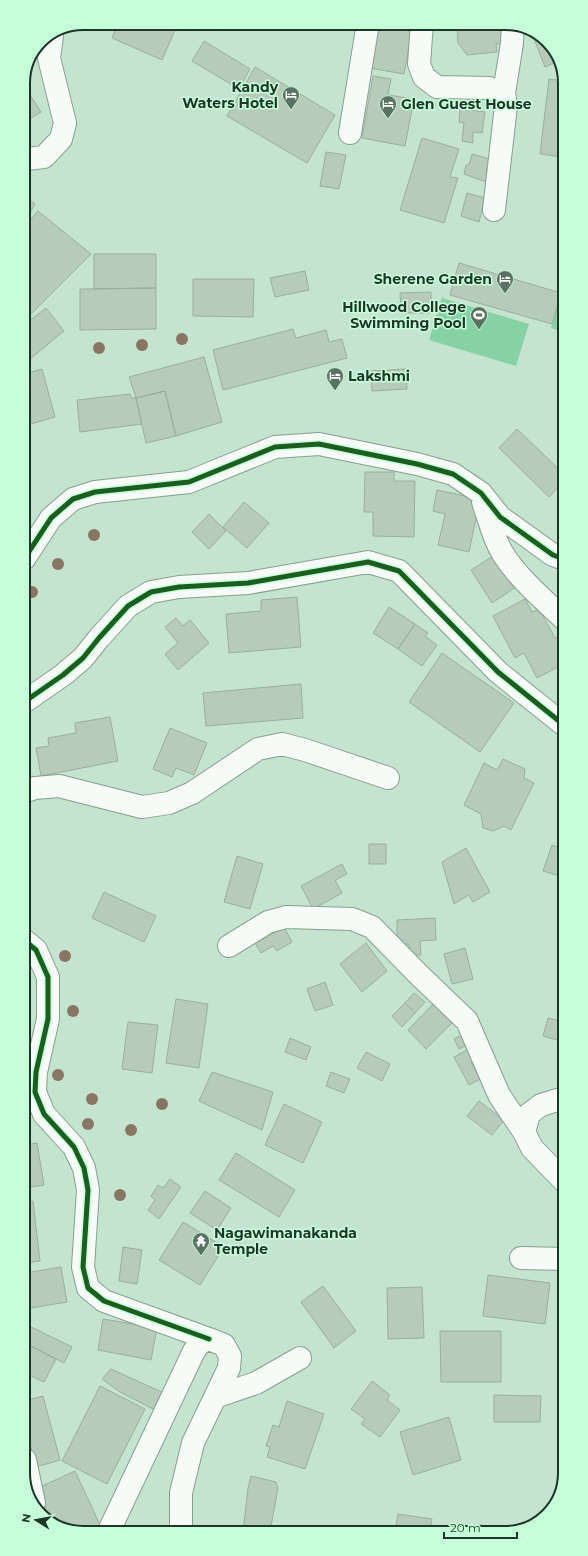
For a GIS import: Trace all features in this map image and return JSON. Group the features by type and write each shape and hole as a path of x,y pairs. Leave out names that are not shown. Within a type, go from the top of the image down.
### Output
{"street":[{"path":"350,133 367,30"},
{"path":"421,30 419,64 424,77 437,87 488,88 504,93"},
{"path":"494,210 506,106 504,93 513,31"},
{"path":"30,159 44,158 61,139 65,123 49,58 51,40"},
{"path":"30,550 51,518 73,498 95,492 189,482 275,446 319,444 417,464 453,474 481,493 500,517 553,555 558,557"},
{"path":"481,493 491,526 502,552 519,577 558,613"},
{"path":"30,698 63,675 83,658 128,606 151,592 179,587 248,583 368,562 399,570 498,672 558,720"},
{"path":"30,790 59,786 142,807 169,802 192,793 258,749 282,744 305,750 388,778"},
{"path":"229,946 268,922 286,917 352,919 372,927 467,1021 499,1095 524,1132 532,1148 558,1175"},
{"path":"30,945 36,950 48,977 48,1019 36,1072 35,1092 44,1114 74,1147 84,1168 88,1190 83,1267 88,1288 104,1301 224,1345 230,1356 229,1368 193,1443 181,1493 181,1526"},
{"path":"524,1132 529,1114 541,1105 558,1100"},
{"path":"521,1258 558,1259"},
{"path":"111,1526 194,1351 200,1342 210,1339"},
{"path":"215,1397 256,1383 300,1358"}],"shaded area":[{"name":"Hillwood College Swimming Pool","path":"442,298 529,324 516,366 429,340"},
{"path":"556,309 558,310 558,330 551,328"}],"building":[{"path":"115,30 175,30 162,60 112,38"},
{"path":"372,30 412,30 404,74 364,67"},
{"path":"457,30 510,30 511,43 496,44 497,52 467,55 458,43"},
{"path":"534,39 543,45 554,63 545,67"},
{"path":"204,41 250,69 239,89 192,61"},
{"path":"255,67 335,115 307,163 227,116"},
{"name":"Glen Guest House","path":"373,76 391,79 388,95 414,99 405,146 362,138"},
{"path":"549,79 558,80 558,156 540,154"},
{"path":"30,95 41,112 30,119"},
{"path":"460,109 485,112 482,133 473,132 473,143 462,141 464,123 459,122"},
{"path":"422,138 459,149 450,177 458,178 444,223 400,210"},
{"path":"326,152 346,155 339,189 320,186"},
{"path":"472,154 490,159 486,171 489,172 486,182 464,174 466,165 469,165"},
{"path":"467,193 485,198 479,222 461,216"},
{"path":"30,201 35,204 30,213"},
{"path":"38,211 91,254 30,315 30,220"},
{"path":"94,254 156,254 156,288 94,289"},
{"name":"Sherene Garden","path":"459,263 558,292 558,303 552,324 450,295"},
{"path":"305,271 309,290 275,297 270,278"},
{"path":"193,279 254,279 253,317 193,316"},
{"path":"156,288 156,329 80,330 80,289"},
{"path":"431,292 431,313 401,313 400,293"},
{"path":"46,308 64,331 30,359 30,321"},
{"path":"293,329 296,338 326,330 329,342 342,339 347,358 223,390 213,350"},
{"path":"204,357 222,422 176,436 165,391 136,398 129,377"},
{"path":"42,369 55,417 30,424 30,372"},
{"path":"406,369 407,389 372,391 371,371"},
{"path":"165,391 176,436 146,443 136,398"},
{"path":"130,394 131,398 136,398 142,424 80,432 77,400"},
{"path":"517,429 558,468 558,488 549,497 499,448"},
{"path":"365,472 394,472 394,481 415,481 414,537 373,536 373,512 364,512"},
{"path":"437,490 480,499 469,552 438,545 445,514 433,511"},
{"path":"244,502 269,523 247,548 223,527"},
{"path":"209,514 226,531 209,549 192,532"},
{"path":"499,552 519,585 492,603 471,570"},
{"path":"297,597 301,647 229,653 226,614 261,611 261,600"},
{"path":"525,599 532,612 539,609 555,638 558,636 558,667 537,678 524,653 515,658 493,616"},
{"path":"389,607 415,624 398,649 373,633"},
{"path":"176,618 183,626 190,620 209,643 178,670 165,654 178,643 165,627"},
{"path":"415,624 428,633 425,636 437,645 422,666 398,649"},
{"path":"442,653 514,703 480,752 409,702"},
{"path":"301,684 303,718 206,726 203,693"},
{"path":"110,717 118,761 41,776 36,748 49,746 48,738 76,733 75,723"},
{"path":"170,728 207,743 194,775 176,768 172,777 153,769"},
{"path":"503,759 525,769 524,778 534,783 511,830 504,826 493,831 483,828 481,814 464,805 484,763 497,770"},
{"path":"369,844 386,844 386,864 369,864"},
{"path":"552,845 558,847 558,875 543,871"},
{"path":"466,848 490,892 473,902 469,895 454,904 442,862"},
{"path":"237,856 263,864 250,909 224,902"},
{"path":"342,864 347,874 335,880 342,893 313,909 301,886"},
{"path":"104,892 156,916 144,942 92,918"},
{"path":"435,918 436,940 420,941 421,955 410,955 409,944 397,945 397,920"},
{"path":"284,927 292,942 277,951 273,946 261,953 255,943"},
{"path":"366,943 387,971 362,992 340,964"},
{"path":"465,948 473,979 452,984 444,954"},
{"path":"325,982 333,1005 315,1011 307,989"},
{"path":"414,993 425,1002 415,1013 405,1003"},
{"path":"176,999 208,1004 199,1068 166,1063"},
{"path":"435,1002 454,1021 426,1049 408,1030"},
{"path":"405,1003 415,1013 402,1027 392,1016"},
{"path":"548,1018 558,1020 558,1040 543,1036"},
{"path":"128,1022 158,1025 152,1073 122,1069"},
{"path":"466,1033 471,1043 459,1049 454,1039"},
{"path":"290,1038 311,1047 306,1060 285,1052"},
{"path":"474,1046 480,1057 471,1062 480,1079 469,1085 454,1057"},
{"path":"366,1052 390,1064 382,1081 357,1068"},
{"path":"212,1072 273,1092 262,1130 199,1101"},
{"path":"331,1072 350,1079 344,1093 326,1086"},
{"path":"479,1101 504,1120 492,1135 467,1116"},
{"path":"284,1104 322,1122 303,1163 265,1145"},
{"path":"37,1143 44,1185 30,1187 30,1144"},
{"path":"236,1153 295,1190 279,1217 219,1180"},
{"path":"170,1179 181,1187 159,1219 148,1210 155,1200 151,1196 158,1185 163,1188"},
{"path":"205,1191 231,1208 217,1230 190,1213"},
{"path":"30,1201 33,1201 40,1261 30,1262"},
{"path":"183,1222 224,1247 200,1285 159,1260"},
{"path":"123,1247 142,1250 137,1284 119,1281"},
{"path":"61,1267 67,1302 30,1308 30,1272"},
{"path":"488,1275 550,1283 545,1324 483,1316"},
{"path":"323,1286 356,1331 334,1348 301,1302"},
{"path":"422,1287 424,1338 388,1339 387,1288"},
{"path":"103,1319 157,1328 151,1360 98,1350"},
{"path":"30,1326 72,1347 64,1363 30,1346"},
{"path":"440,1331 501,1331 501,1382 441,1382"},
{"path":"30,1346 56,1359 44,1382 30,1375"},
{"path":"111,1369 166,1394 157,1411 120,1392 102,1379"},
{"path":"372,1381 390,1395 387,1400 400,1410 380,1437 361,1424 365,1419 351,1409"},
{"path":"100,1386 145,1409 107,1484 62,1461"},
{"path":"494,1395 541,1396 540,1422 494,1422"},
{"path":"43,1396 60,1460 36,1467 30,1444 30,1400"},
{"path":"287,1401 324,1414 305,1469 267,1457 270,1447 266,1446 273,1425 279,1427"},
{"path":"449,1417 461,1460 413,1475 400,1432"},
{"path":"75,1471 101,1526 79,1526 56,1519 56,1500 42,1500 38,1488"},
{"path":"251,1476 276,1482 278,1488 271,1526 244,1526 248,1488"},
{"path":"398,1514 432,1519 431,1526 396,1526"}],"cycle path":[{"path":"30,550 51,518 73,499 95,492 189,482 275,447 319,444 417,464 453,474 481,493 500,517 553,555 558,557"},
{"path":"30,698 63,675 83,658 128,606 151,592 179,587 248,583 368,562 399,571 498,672 558,720"},
{"path":"30,945 36,950 48,977 48,1019 36,1072 35,1092 44,1114 74,1147 84,1168 88,1190 83,1267 88,1288 104,1301 209,1339"}],"place":[{"name":"Kandy Waters Hotel","path":"291,110"},
{"name":"Glen Guest House","path":"388,119"},
{"name":"Sherene Garden","path":"505,294"},
{"name":"Hillwood College Swimming Pool","path":"479,330"},
{"name":"Lakshmi","path":"335,391"},
{"name":"Nagawimanakanda Temple","path":"201,1256"}]}
